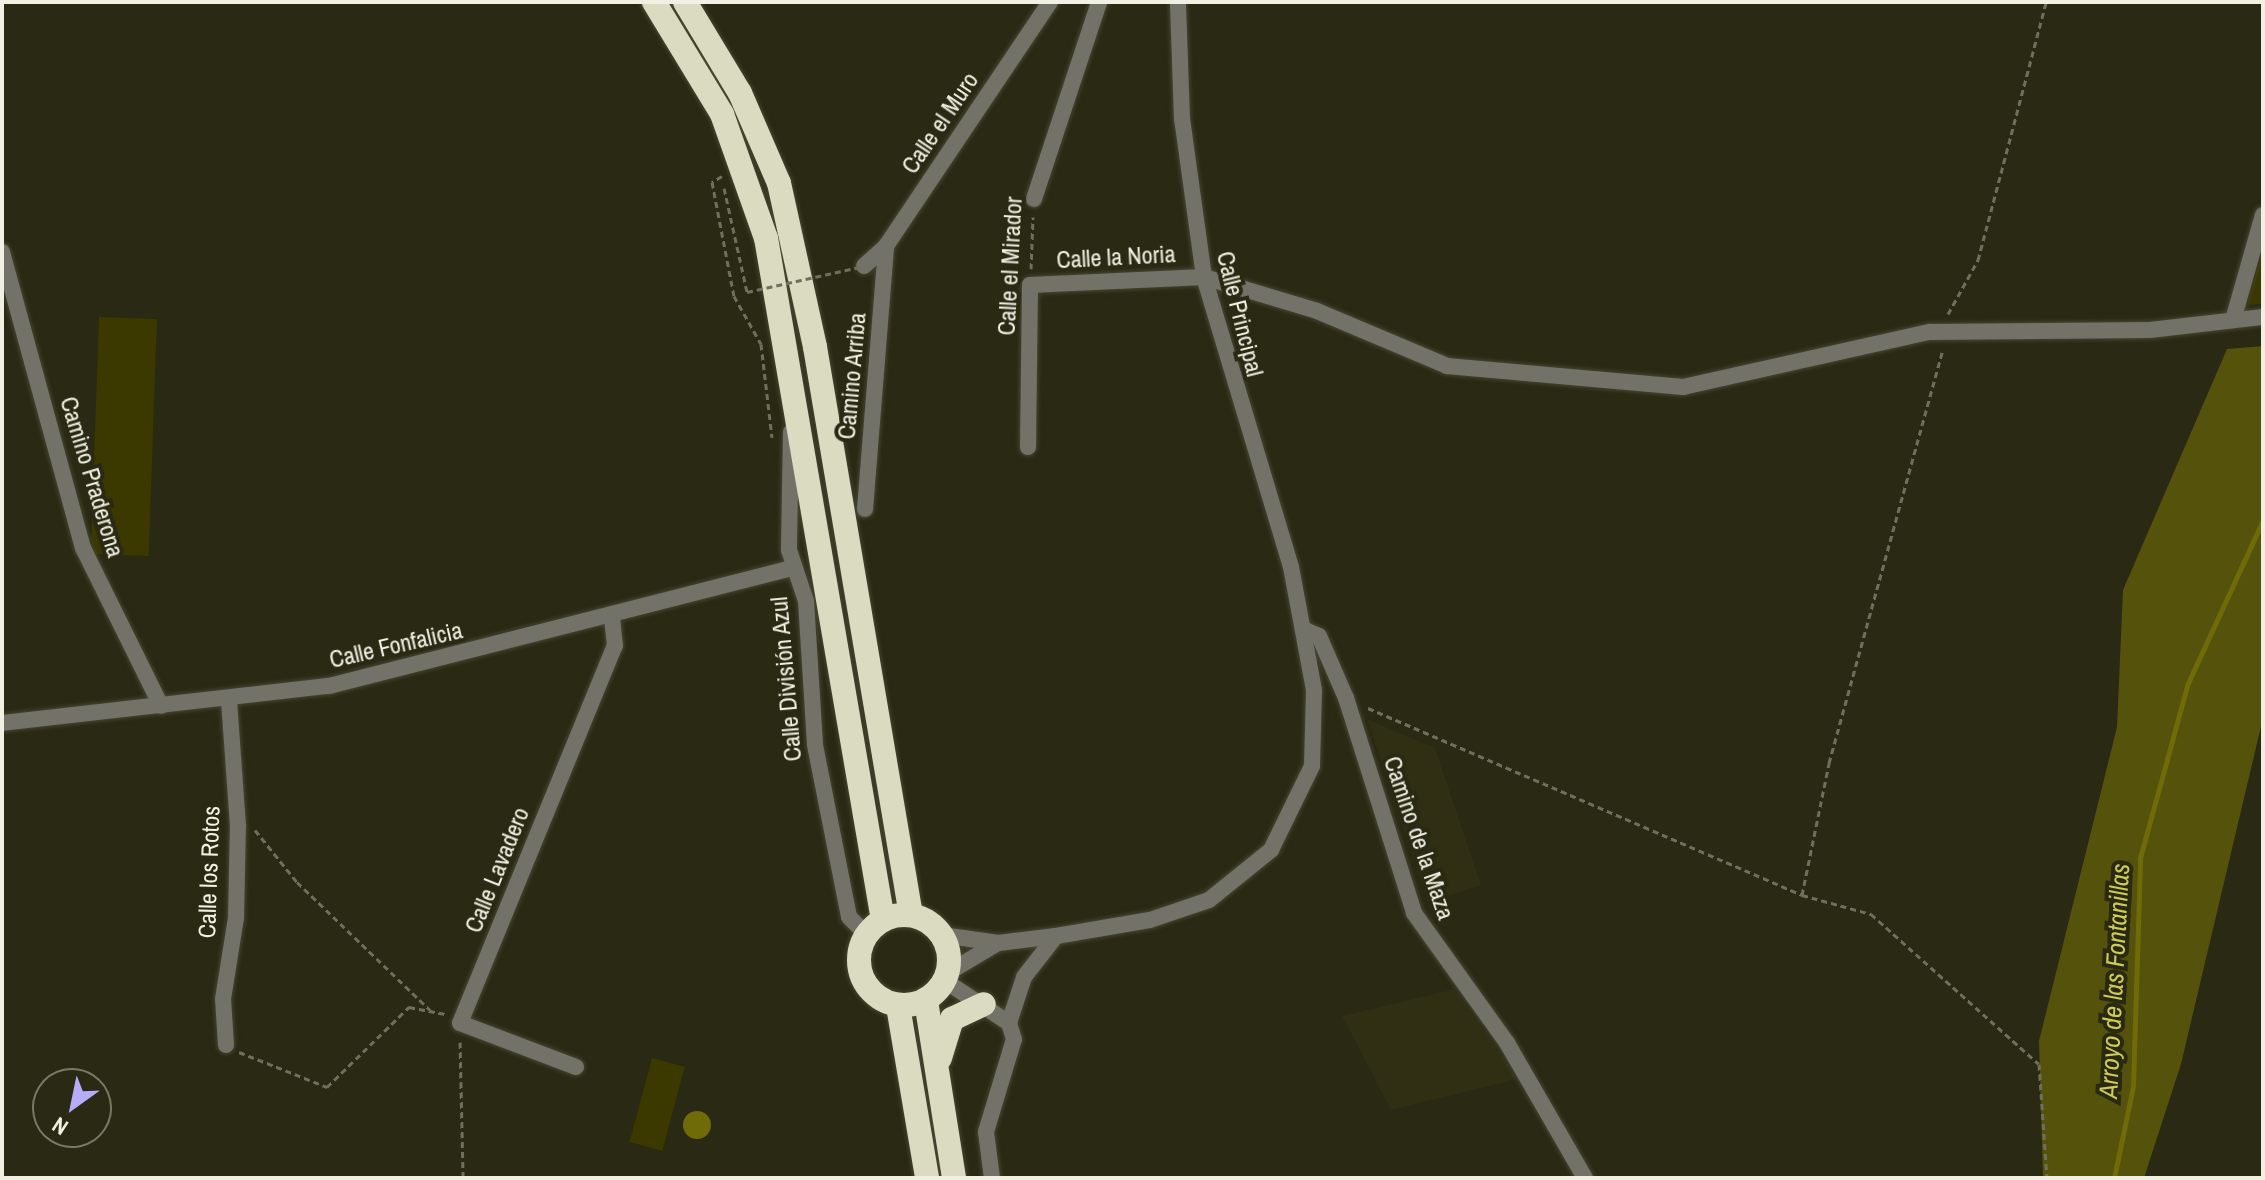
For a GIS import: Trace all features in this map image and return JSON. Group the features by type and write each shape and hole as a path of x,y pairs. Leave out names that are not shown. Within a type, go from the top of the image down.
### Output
{"highway":[{"path":"654,2 701,75 744,167 792,365 875,928 862,977 876,996 898,1006 926,1001 947,976 942,935 911,915 815,347 779,183 740,93 685,2"},
{"path":"875,928 911,915"},
{"path":"926,1001 954,1178"},
{"path":"937,1077 952,1019 984,1004"},
{"path":"898,1006 927,1178"}],"street":[{"name":"Calle el Muro","path":"864,266 886,246 1050,2"},
{"name":"Calle el Mirador","path":"1034,199 1099,2"},
{"name":"Calle Principal","path":"998,943 1056,936 1179,913 1231,887 1271,850 1297,807 1315,746 1303,629 1204,277 1182,119 1178,2"},
{"path":"2233,320 2263,215"},
{"name":"Camino Arriba","path":"865,509 886,246"},
{"name":"Camino Praderona","path":"2,252 83,548 161,706"},
{"name":"Calle la Noria","path":"1030,285 1204,277 1317,311 1447,366 1546,380 1683,387 1947,332 2150,330 2263,317"},
{"name":"Calle el Mirador","path":"1028,447 1030,285"},
{"name":"Calle División Azul","path":"792,365 793,568 806,601 819,774 849,917 875,928"},
{"name":"Calle Fonfalicia","path":"2,723 229,700 329,686 612,619 793,568"},
{"name":"Calle Lavadero","path":"460,1023 615,646 612,619"},
{"name":"Camino de la Maza","path":"1303,629 1319,636 1346,698 1414,913 1507,1043 1585,1178"},
{"name":"Calle los Rotos","path":"226,1045 237,805 229,700"},
{"path":"942,935 998,943"},
{"path":"992,1178 986,1132 1010,1058 1009,1023 1024,977 1056,936"},
{"path":"998,943 947,976 1009,1023"},
{"path":"460,1023 576,1067"}],"path":[{"path":"1802,895 1829,763 1896,539 1947,332 1948,307 1978,260 2046,2"},
{"path":"774,449 761,344 734,296 712,182 722,176 747,292 864,266"},
{"name":"Calle el Mirador","path":"1030,285 1034,199"},
{"path":"1346,698 1802,895 1871,914 2039,1064 2047,1178"},
{"path":"237,805 297,882 430,1010"},
{"path":"226,1045 327,1087 409,1007 430,1010 460,1023 463,1178"}],"shaded area":[{"path":"2263,248 2263,304 2247,305"},
{"path":"99,317 157,319 149,556 91,554"},
{"path":"2263,346 2263,718 2181,1064 2144,1178 2043,1178 2039,1041 2117,727 2123,590 2227,349"},
{"path":"1367,719 1435,748 1481,885 1428,903"},
{"path":"1455,989 1518,1079 1391,1110 1342,1016"},
{"path":"652,1058 685,1067 662,1151 629,1142"},
{"path":"697,1111 707,1115 711,1125 707,1135 697,1139 687,1135 683,1125 687,1115"}],"waterway":[{"name":"Arroyo de las Fontanillas","path":"2114,1178 2133,1086 2140,858 2188,683 2263,520"}]}
